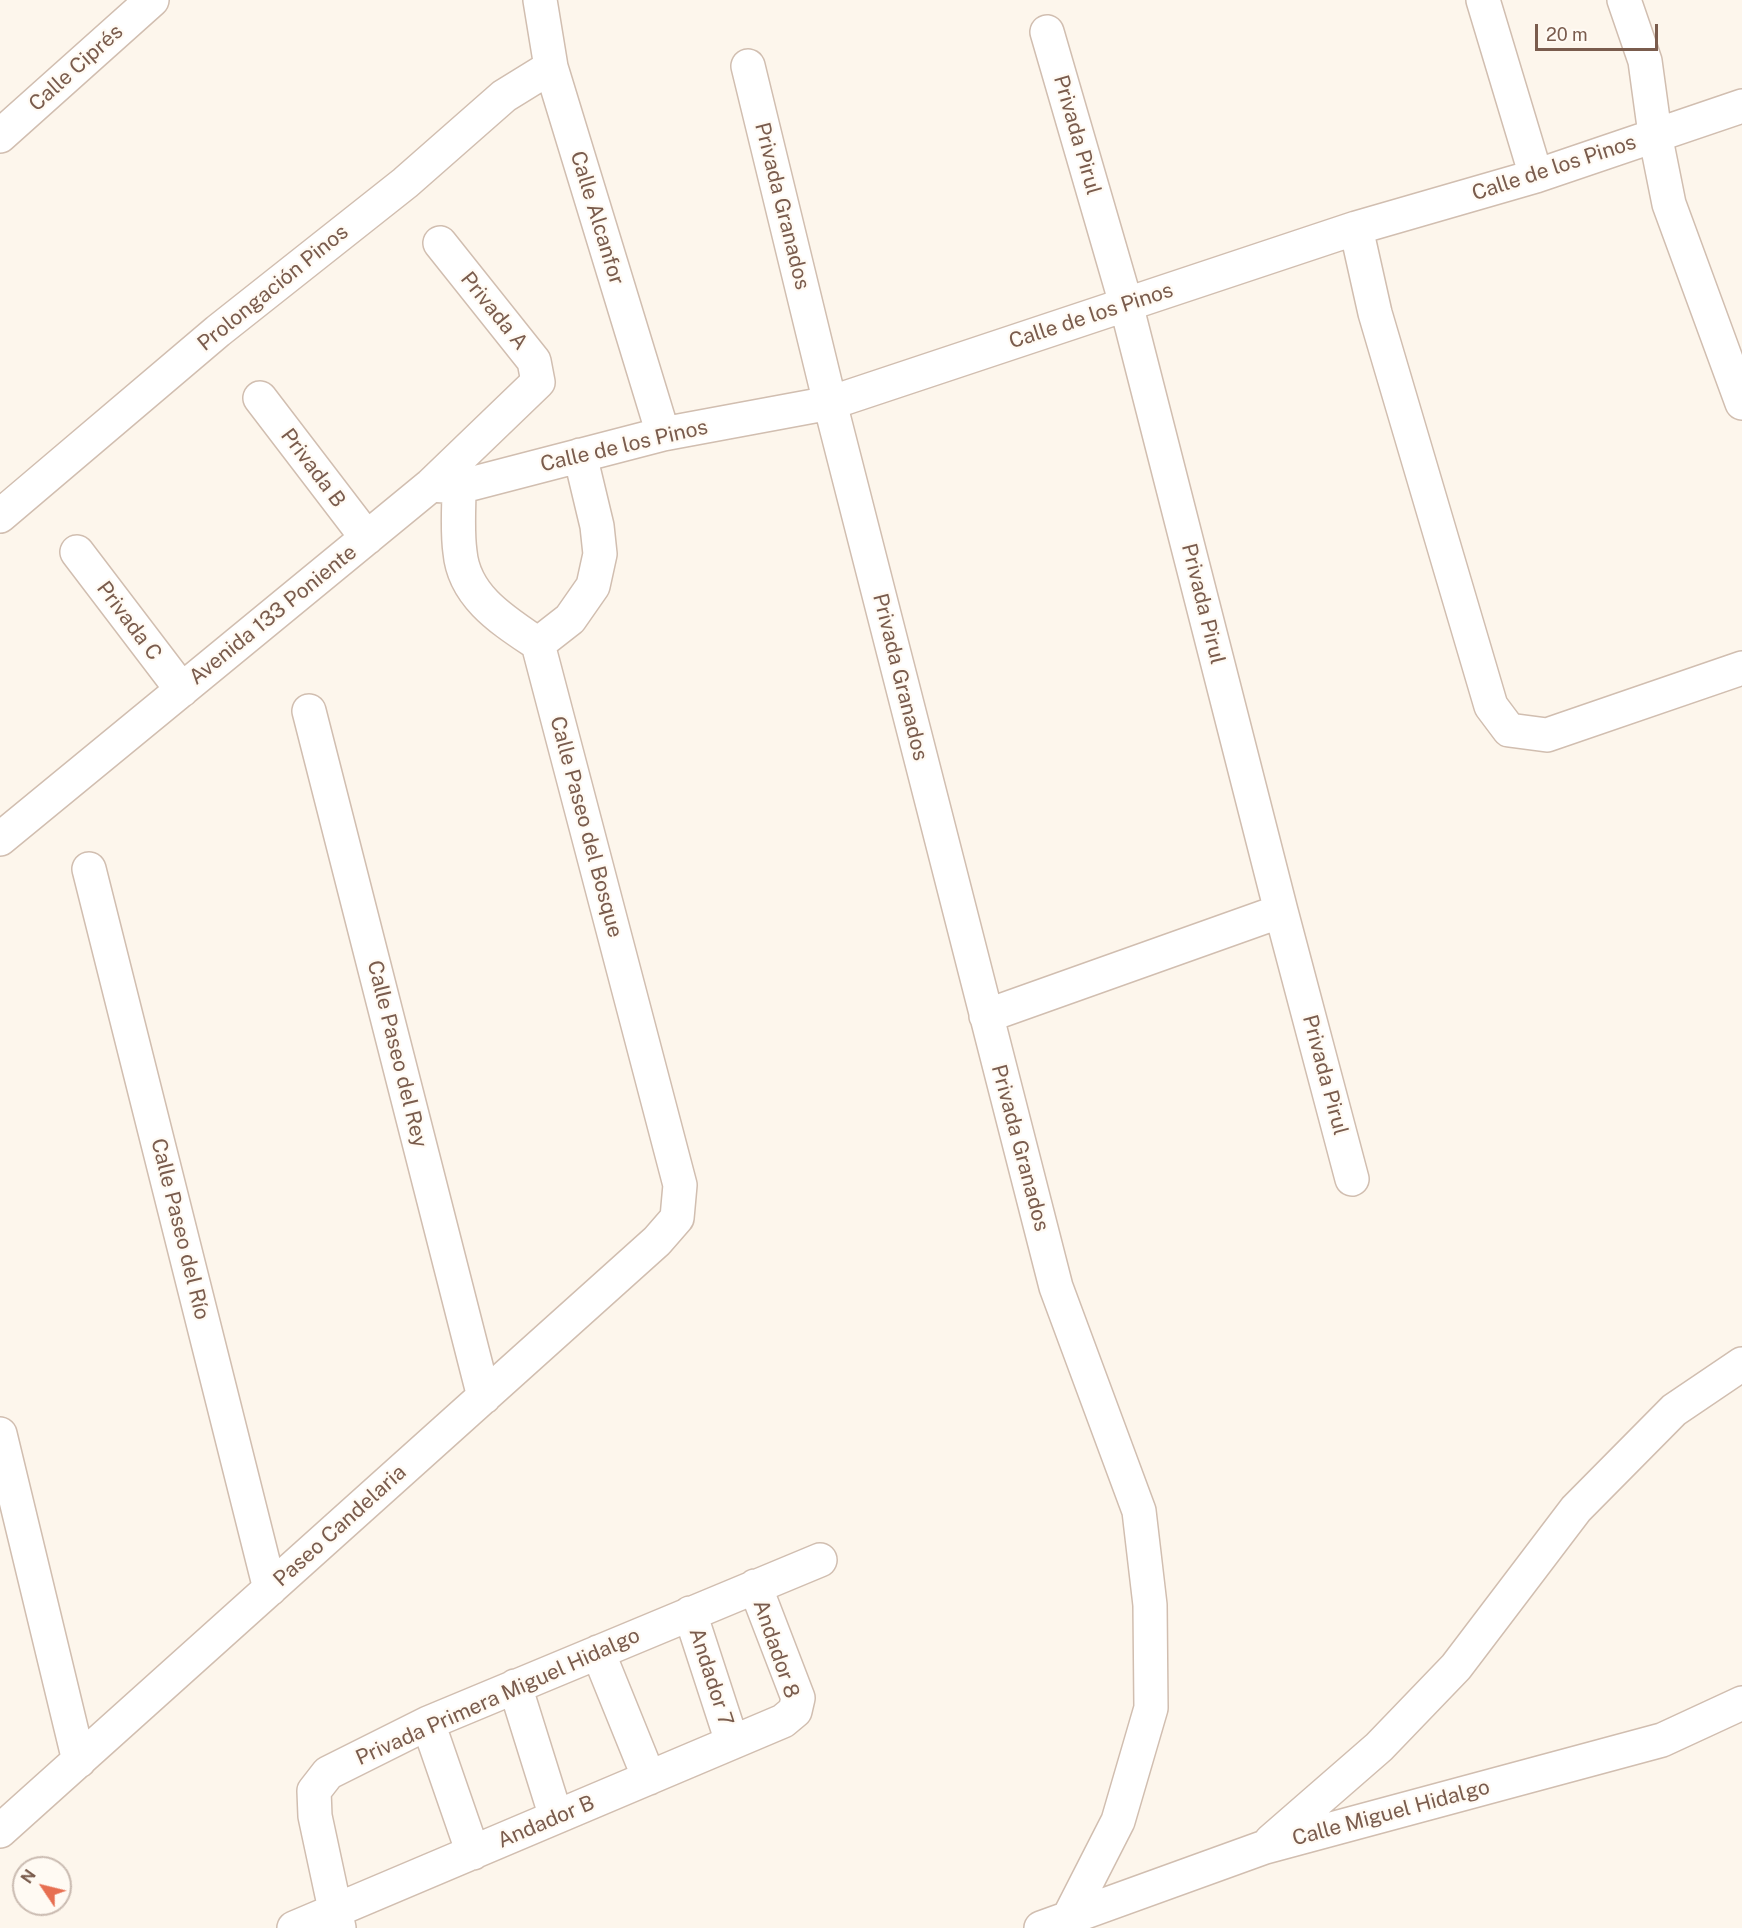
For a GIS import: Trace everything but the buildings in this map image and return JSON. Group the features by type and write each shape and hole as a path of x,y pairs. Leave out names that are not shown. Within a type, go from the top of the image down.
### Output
{"street":[{"name":"Calle Ciprés","path":"0,136 152,0"},
{"name":"Calle Alcanfor","path":"540,0 551,68 663,434"},
{"path":"1483,0 1536,176"},
{"path":"1624,0 1645,61 1655,134 1669,204 1742,403"},
{"name":"Privada Pirul","path":"1047,32 1126,304 1352,1179"},
{"name":"Privada Granados","path":"748,66 830,403 1056,1287 1139,1511 1150,1605 1150,1708 1118,1821 1054,1923"},
{"name":"Prolongación Pinos","path":"0,516 218,331 405,183 504,96 551,68"},
{"name":"Calle de los Pinos","path":"445,486 663,434 830,403 1356,228 1536,176 1742,106"},
{"path":"1356,228 1376,312 1491,706 1509,730 1547,735 1742,668"},
{"name":"Privada A","path":"440,243 534,361 538,382"},
{"name":"Avenida 133 Poniente","path":"0,839 367,538 445,486 538,382"},
{"name":"Privada B","path":"260,398 367,538"},
{"path":"445,486 465,573 477,597 505,622 538,644 570,619 593,586 600,554 597,526 580,455"},
{"name":"Privada C","path":"77,552 182,690"},
{"name":"Calle Paseo del Bosque","path":"538,644 680,1185 676,1218"},
{"name":"Calle Paseo del Rey","path":"309,711 484,1397"},
{"name":"Calle Paseo del Río","path":"89,869 270,1589"},
{"path":"986,1016 1281,910"},
{"name":"Paseo Candelaria","path":"0,1831 657,1241 676,1218"},
{"path":"1265,1847 1379,1747 1456,1667 1576,1509 1674,1410 1742,1364"},
{"path":"0,1434 79,1761"},
{"name":"Privada Primera Miguel Hidalgo","path":"337,1920 315,1816 314,1791 328,1773 428,1723 820,1560"},
{"name":"Andador 8","path":"755,1586 798,1698 795,1711"},
{"name":"Andador 7","path":"690,1613 732,1742"},
{"path":"598,1652 649,1778"},
{"path":"515,1686 556,1817"},
{"name":"Calle Miguel Hidalgo","path":"1054,1923 1265,1847 1662,1740 1742,1703"},
{"name":"Andador B","path":"294,1928 337,1920 473,1853 783,1721 795,1711"},
{"path":"428,1723 473,1853"}]}
